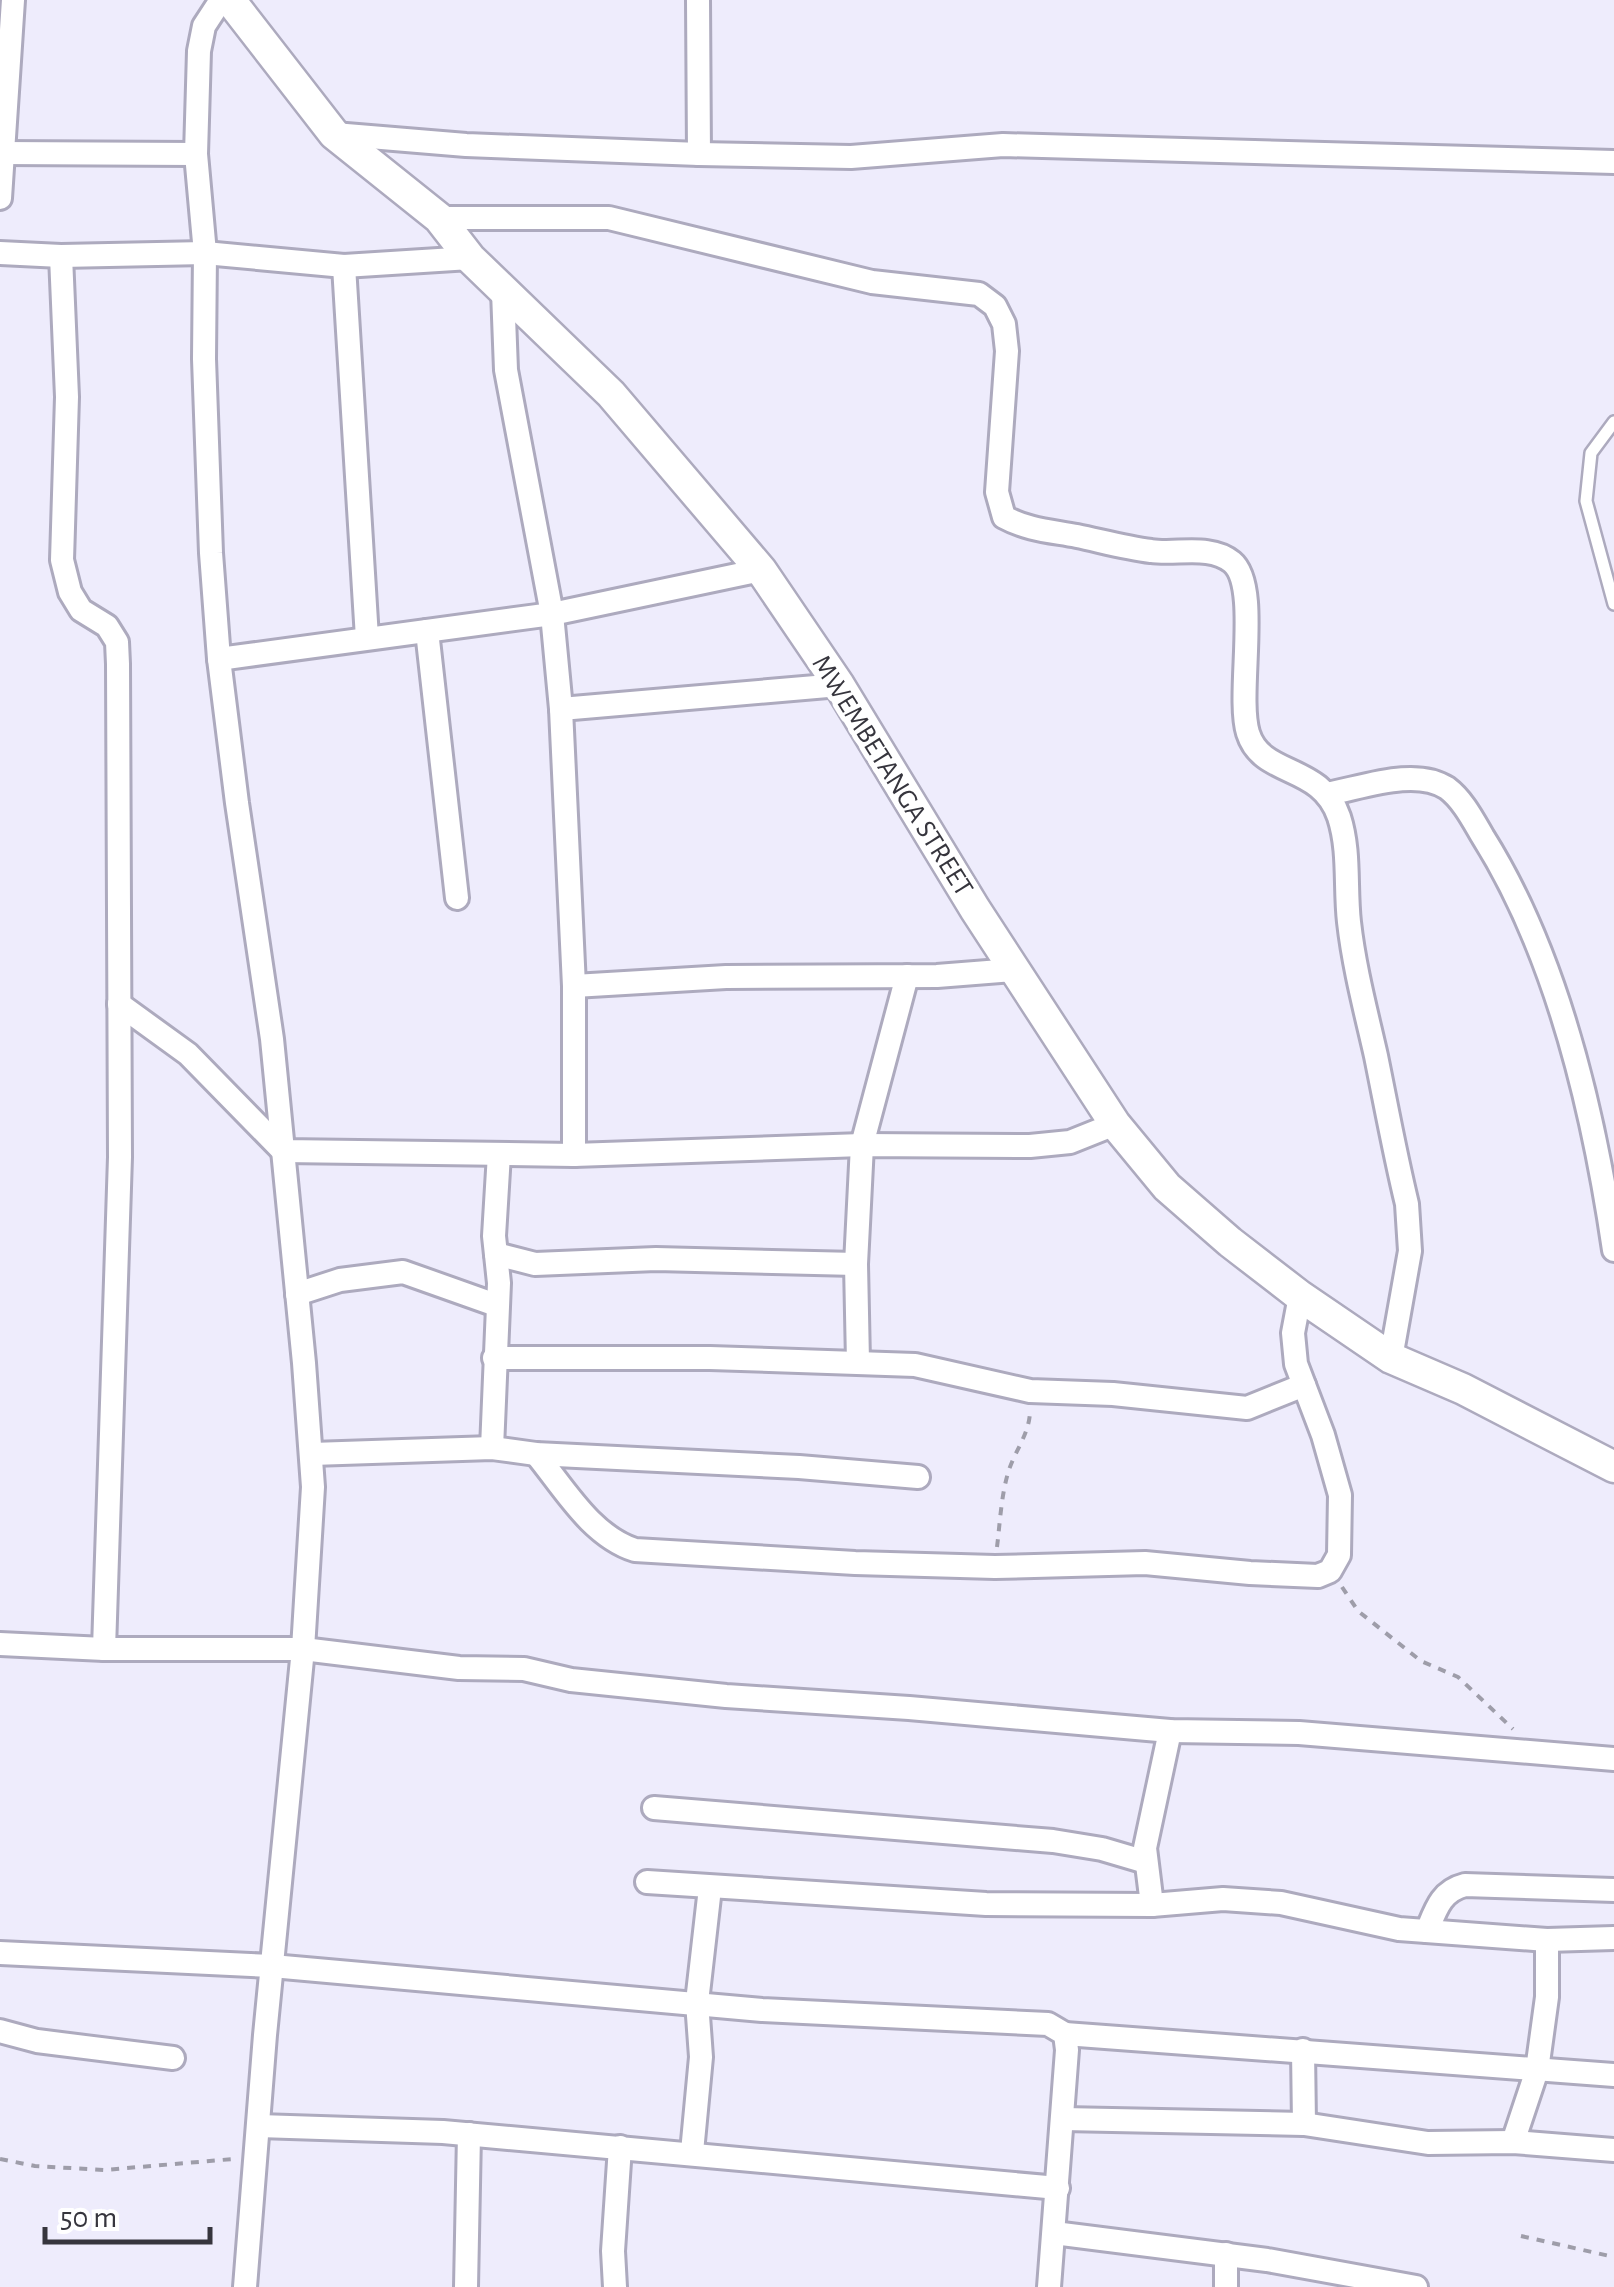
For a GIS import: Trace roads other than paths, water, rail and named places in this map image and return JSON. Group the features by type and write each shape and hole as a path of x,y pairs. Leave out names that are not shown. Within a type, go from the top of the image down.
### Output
{"street":[{"path":"0,198 13,0"},
{"path":"221,0 204,26 199,51 196,154 205,253 208,489 220,659 272,1039 312,1454 303,1650 246,2287"},
{"name":"MWEMBETANGA STREET","path":"230,0 334,134 438,218 470,258 610,394 761,570 839,684 1013,970 1114,1124 1167,1187 1300,1296 1391,1358 1462,1389 1614,1467"},
{"path":"698,0 698,154"},
{"path":"334,134 466,145 698,154 851,157 1003,145 1614,162"},
{"path":"2,153 196,154"},
{"path":"438,218 610,218 872,282 979,294 995,306 1004,324 1007,351 997,492 1004,517 1024,528 1155,552 1217,555 1232,562 1242,577 1246,597 1244,692 1248,733 1258,752 1278,766 1313,780 1327,794 1338,815 1346,849 1349,923 1407,1204 1410,1251 1391,1358"},
{"path":"0,253 205,253 344,266 470,258"},
{"path":"60,256 67,397 62,560 70,592 81,610 107,626 117,642 119,1213 104,1650"},
{"path":"344,266 366,638"},
{"path":"503,291 506,370 552,614 561,708 574,986 574,1155"},
{"path":"220,659 552,614 761,570"},
{"path":"427,631 457,898"},
{"path":"561,708 839,684"},
{"path":"1327,794 1425,780 1445,787 1461,802 1489,846 1540,953 1576,1060 1614,1250"},
{"path":"574,986 1013,970"},
{"path":"858,1362 856,1264 862,1145 907,976"},
{"path":"119,1004 188,1054 283,1151 574,1155 862,1145 1030,1146 1070,1142 1114,1124"},
{"path":"492,1448 494,1236 499,1154"},
{"path":"496,1254 534,1264 656,1259 856,1264"},
{"path":"297,1294 340,1280 403,1272 496,1305"},
{"path":"536,1454 601,1532 618,1545 635,1550 855,1563 995,1566 1145,1562 1250,1574 1318,1576 1330,1570 1339,1555 1340,1495 1296,1364 1293,1333 1300,1296"},
{"path":"494,1358 916,1365 1030,1391 1114,1394 1248,1408 1304,1385"},
{"path":"312,1454 492,1448 918,1477"},
{"path":"0,1644 104,1650 303,1650 459,1668 524,1670 571,1680 726,1696 1170,1731 1299,1733 1614,1759"},
{"path":"1152,1904 1146,1862 1149,1817 1170,1731"},
{"path":"654,1808 1053,1841 1146,1862"},
{"path":"647,1882 986,1904 1223,1900 1281,1904 1333,1912 1372,1924 1427,1931 1547,1940 1614,1938"},
{"path":"1427,1931 1440,1900 1450,1888 1466,1884 1614,1890"},
{"path":"692,2152 702,2057 697,2002 710,1888"},
{"path":"1513,2142 1538,2070 1547,1997 1547,1940"},
{"path":"0,1953 272,1966 762,2010 1048,2024 1065,2034 1614,2075"},
{"path":"0,2031 37,2041 174,2058"},
{"path":"1049,2287 1064,2118 1065,2034"},
{"path":"1303,2050 1304,2124"},
{"path":"1064,2118 1304,2124 1428,2143 1513,2142 1614,2150"},
{"path":"259,2126 469,2134 1058,2188"},
{"path":"466,2287 469,2134"},
{"path":"615,2287 613,2251 620,2146"},
{"path":"1054,2233 1226,2254 1416,2287"},
{"path":"1226,2254 1226,2287"}],"lane":[{"path":"1614,422 1591,453 1586,502 1614,604"}]}
